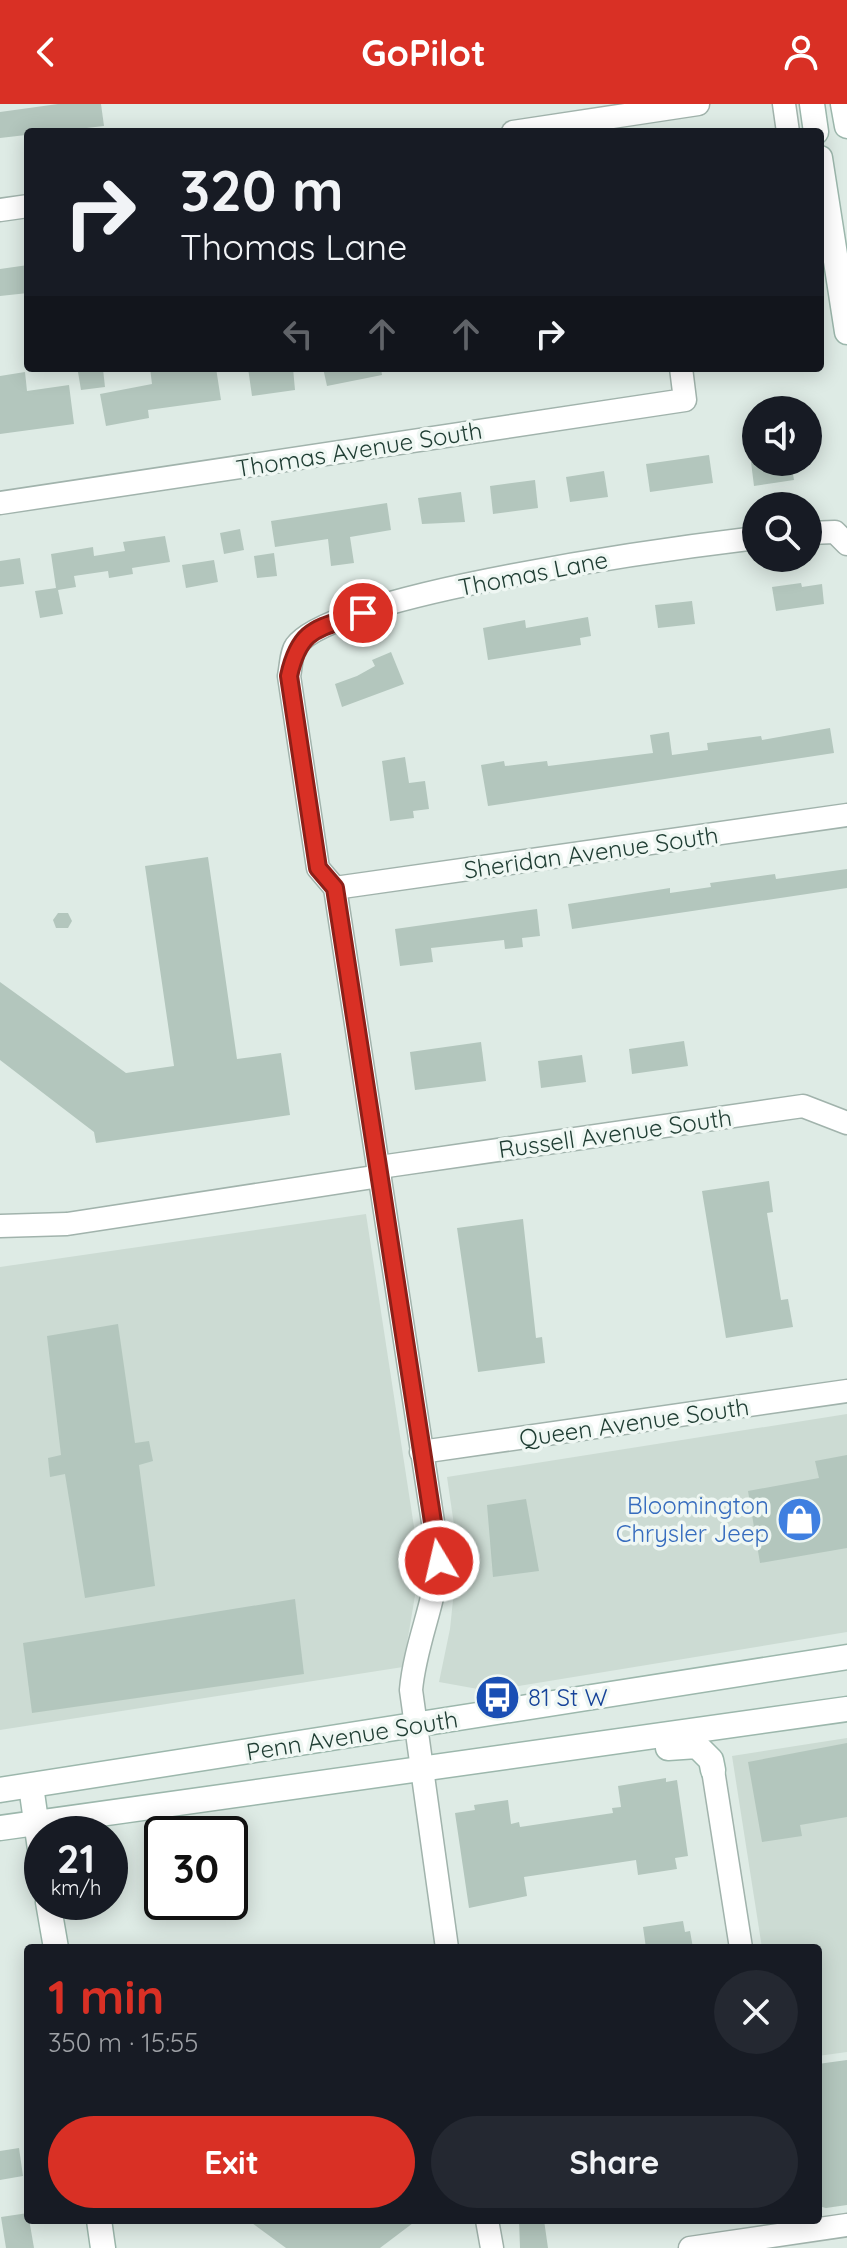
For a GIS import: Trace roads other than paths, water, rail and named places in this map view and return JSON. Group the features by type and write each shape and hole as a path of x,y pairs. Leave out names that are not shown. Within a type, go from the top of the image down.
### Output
{"main road":[{"path":"812,104 815,128"},
{"path":"843,104 847,126"},
{"path":"824,176 840,246 847,332"},
{"name":"Penn Avenue South","path":"0,1790 847,1657"},
{"name":"Penn Avenue South","path":"86,1816 847,1709"},
{"path":"490,1759 581,1762 697,1746 711,1760 713,1770"},
{"path":"31,1786 35,1816"},
{"name":"Penn Avenue South","path":"0,1828 24,1825"},
{"path":"51,1920 55,1944"},
{"path":"100,2224 103,2248"}],"street":[{"path":"539,128 698,104"},
{"path":"784,104 787,128"},
{"path":"0,210 24,207"},
{"name":"Thomas Avenue South","path":"0,503 685,400 682,372"},
{"name":"Thomas Lane","path":"335,888 318,868 289,676 295,647 315,630 426,593 647,550 742,540"},
{"name":"Sheridan Avenue South","path":"335,888 847,815"},
{"path":"335,888 439,1561 432,1607 414,1655 411,1690 446,1944"},
{"name":"Russell Avenue South","path":"0,1226 67,1224 803,1106 847,1123"},
{"name":"Queen Avenue South","path":"421,1452 847,1391"},
{"path":"713,1770 740,1944"},
{"path":"488,2224 492,2248"},
{"path":"690,2248 847,2225"}],"place":[{"name":"Bloomington Chrysler Jeep","path":"800,1519"},
{"name":"81 St W","path":"497,1697"}]}
